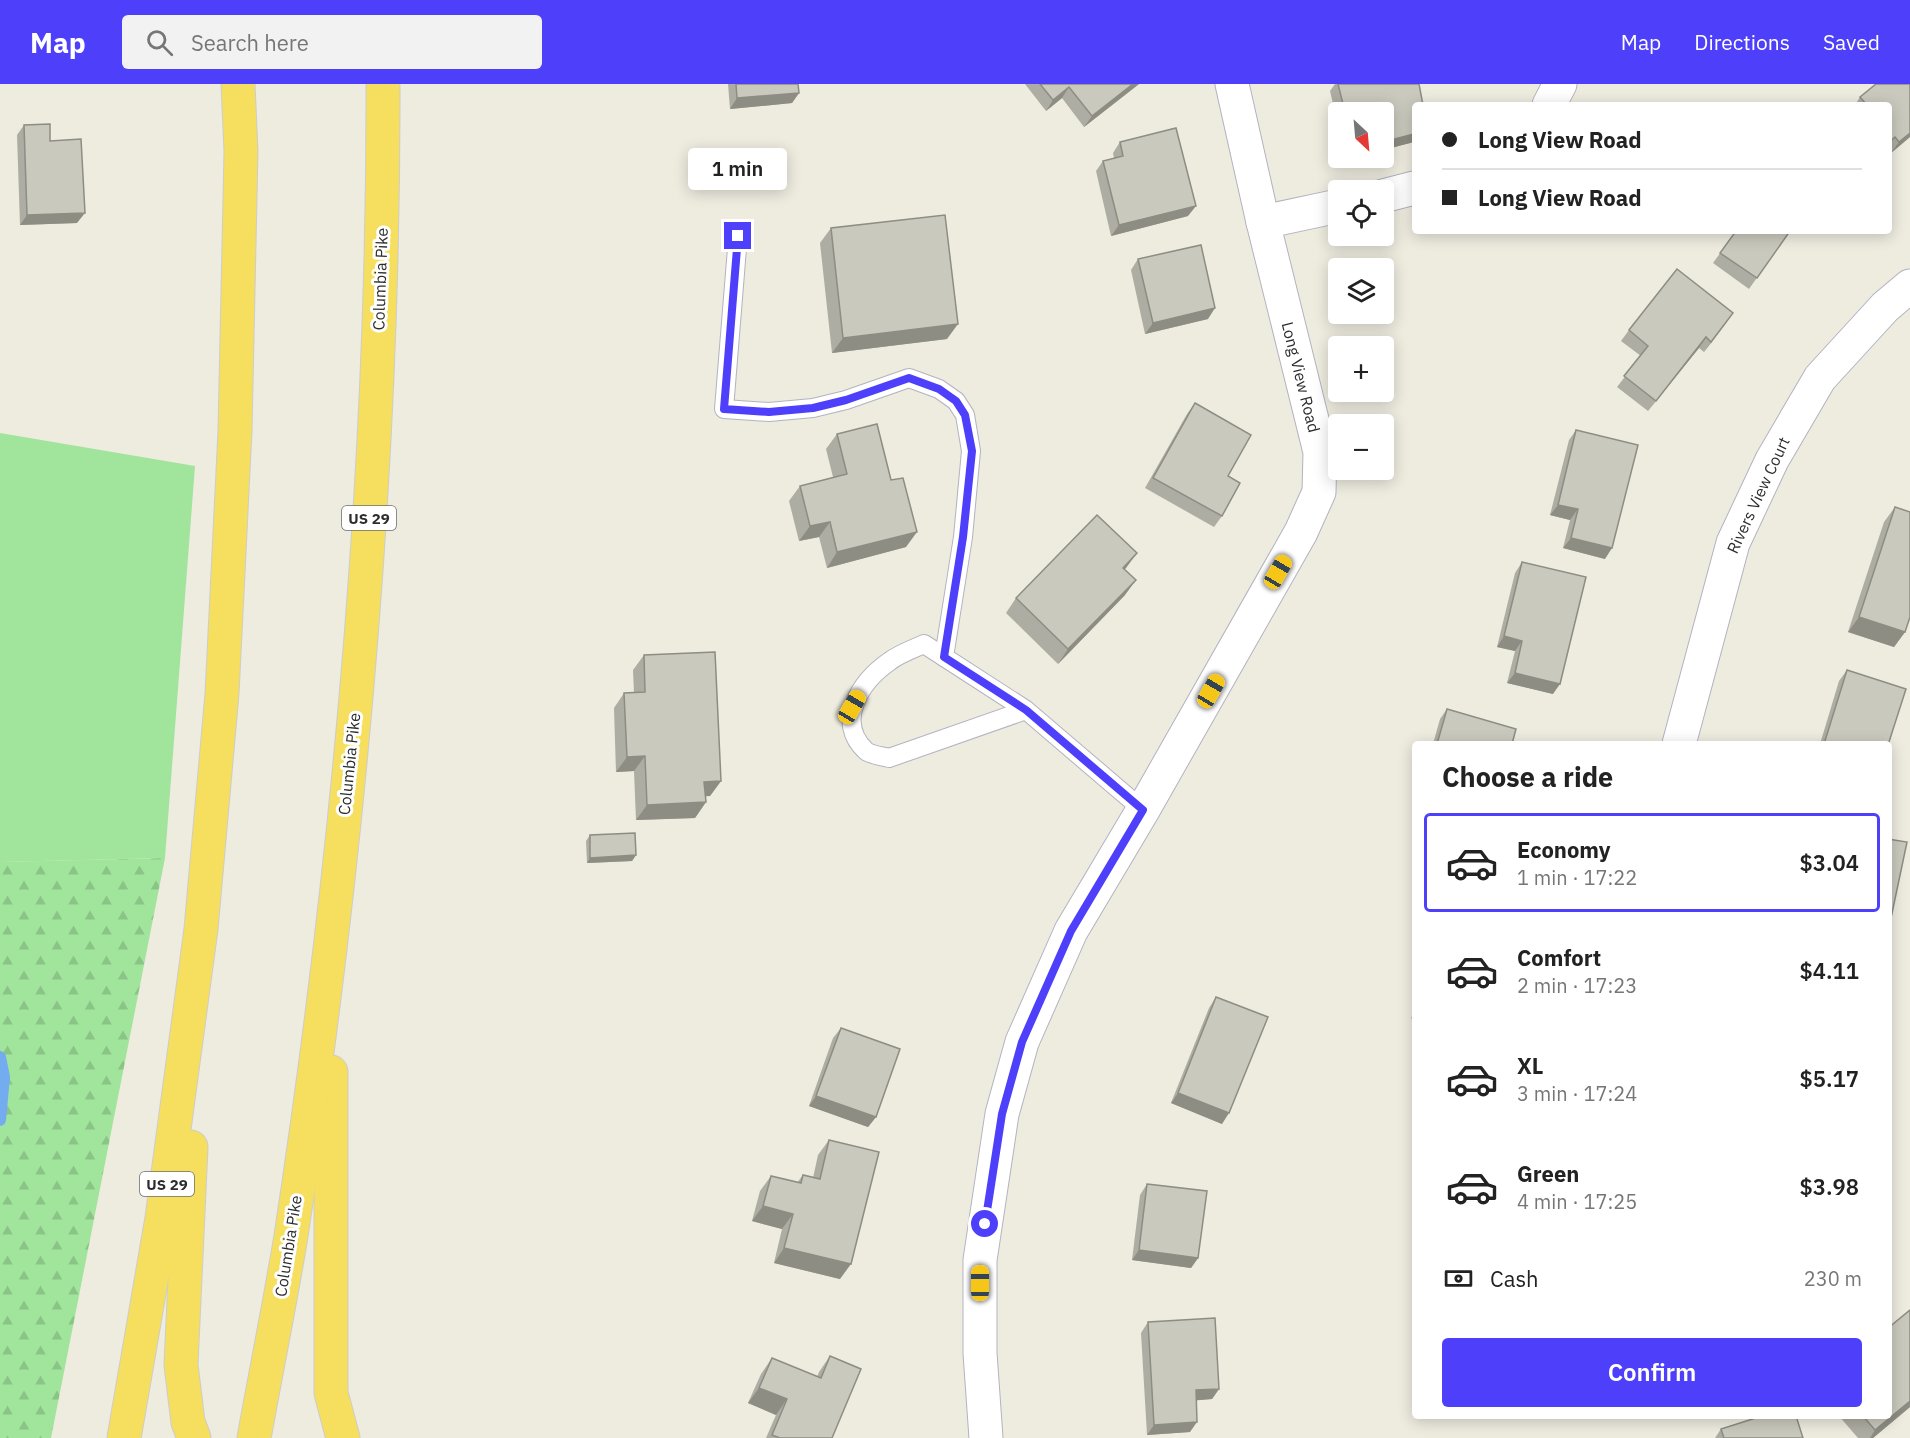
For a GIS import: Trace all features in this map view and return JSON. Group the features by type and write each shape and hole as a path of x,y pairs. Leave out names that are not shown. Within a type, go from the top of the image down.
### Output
{"highway":[{"name":"US 29","path":"124,1438 162,1218 201,929 222,694 235,431 240,151 238,84"},
{"name":"Columbia Pike","path":"254,1438 290,1238 331,950 356,702 376,432 383,84"},
{"path":"194,1438 188,1422 181,1365 201,929"},
{"path":"331,950 331,1393 343,1438"}],"street":[{"name":"Long View Road","path":"986,1438 980,1353 980,1260 1002,1114 1022,1042 1071,931 1143,810 1301,532 1319,492 1320,452 1263,222 1232,84"},
{"path":"1551,102 1560,84"},
{"path":"1394,193 1412,189"},
{"path":"1263,222 1328,208"},
{"name":"Rivers View Court","path":"1680,741 1733,543 1772,460 1820,378 1885,307 1910,286"}],"lane":[{"path":"738,236 724,409 769,412 813,408 846,400 909,378 939,389 956,401 965,415 972,451 963,537 944,657"},
{"path":"1026,710 889,758 868,752 853,733 852,707 866,682 891,660 924,644 1026,710 1143,810"}],"green space":[{"path":"0,433 195,466 165,858 0,862"},
{"path":"165,858 51,1438 0,1438 0,862"}],"building":[{"path":"736,84 798,84 799,93 737,98"},
{"path":"1040,84 1133,84 1092,116 1069,87 1053,100"},
{"path":"1338,84 1419,84 1422,102 1412,102 1412,135 1394,139 1394,102 1342,102"},
{"path":"1876,84 1910,84 1910,133 1899,142 1895,137 1892,140 1892,102 1864,102 1860,97"},
{"path":"50,124 50,141 81,139 85,213 27,215 24,125"},
{"path":"1176,128 1196,206 1119,225 1103,161 1123,156 1120,142"},
{"path":"945,215 958,324 843,338 831,228"},
{"path":"1734,234 1788,234 1757,278 1720,253"},
{"path":"1201,245 1215,308 1153,323 1138,259"},
{"path":"1677,269 1733,313 1711,342 1706,337 1656,401 1624,376 1648,346 1629,330"},
{"path":"1195,403 1251,435 1228,476 1240,483 1222,516 1153,478"},
{"path":"877,424 891,480 903,478 917,532 837,552 830,522 810,526 800,486 847,474 837,434"},
{"path":"1576,430 1638,445 1612,548 1571,538 1578,509 1558,505"},
{"path":"1895,507 1910,512 1910,617 1905,632 1859,617"},
{"path":"1097,515 1137,553 1123,568 1136,580 1068,649 1016,598"},
{"path":"1522,562 1586,577 1560,684 1515,673 1522,641 1504,636"},
{"path":"715,652 721,781 704,782 706,802 647,805 645,756 627,757 624,693 645,692 644,655"},
{"path":"1847,670 1906,689 1889,741 1825,741"},
{"path":"1447,709 1516,729 1513,741 1438,741"},
{"path":"635,833 636,855 590,858 590,835"},
{"path":"1892,840 1907,842 1892,913"},
{"path":"1216,997 1268,1017 1229,1113 1178,1093"},
{"path":"841,1028 900,1049 876,1117 816,1096"},
{"path":"829,1140 879,1152 851,1264 784,1248 793,1214 763,1206 771,1176 801,1183 803,1175 820,1179"},
{"path":"1147,1184 1207,1191 1198,1258 1139,1250"},
{"path":"1910,1310 1910,1401 1892,1416 1892,1325"},
{"path":"1215,1318 1219,1389 1196,1390 1197,1422 1154,1425 1148,1322"},
{"path":"830,1356 861,1369 832,1438 780,1438 772,1435 787,1399 759,1388 772,1358 821,1378"},
{"path":"1753,1419 1797,1419 1803,1438 1724,1438 1721,1429"},
{"path":"1866,1419 1888,1419 1875,1430"}],"waterway":[{"path":"0,1057 4,1077 0,1120"}],"route":[{"path":"738,236 724,409 769,412 813,408 846,400 909,378 939,389 956,401 965,415 972,451 963,537 944,657 1026,710 1143,810 1071,931 1022,1042 1002,1114 985,1224"}]}
